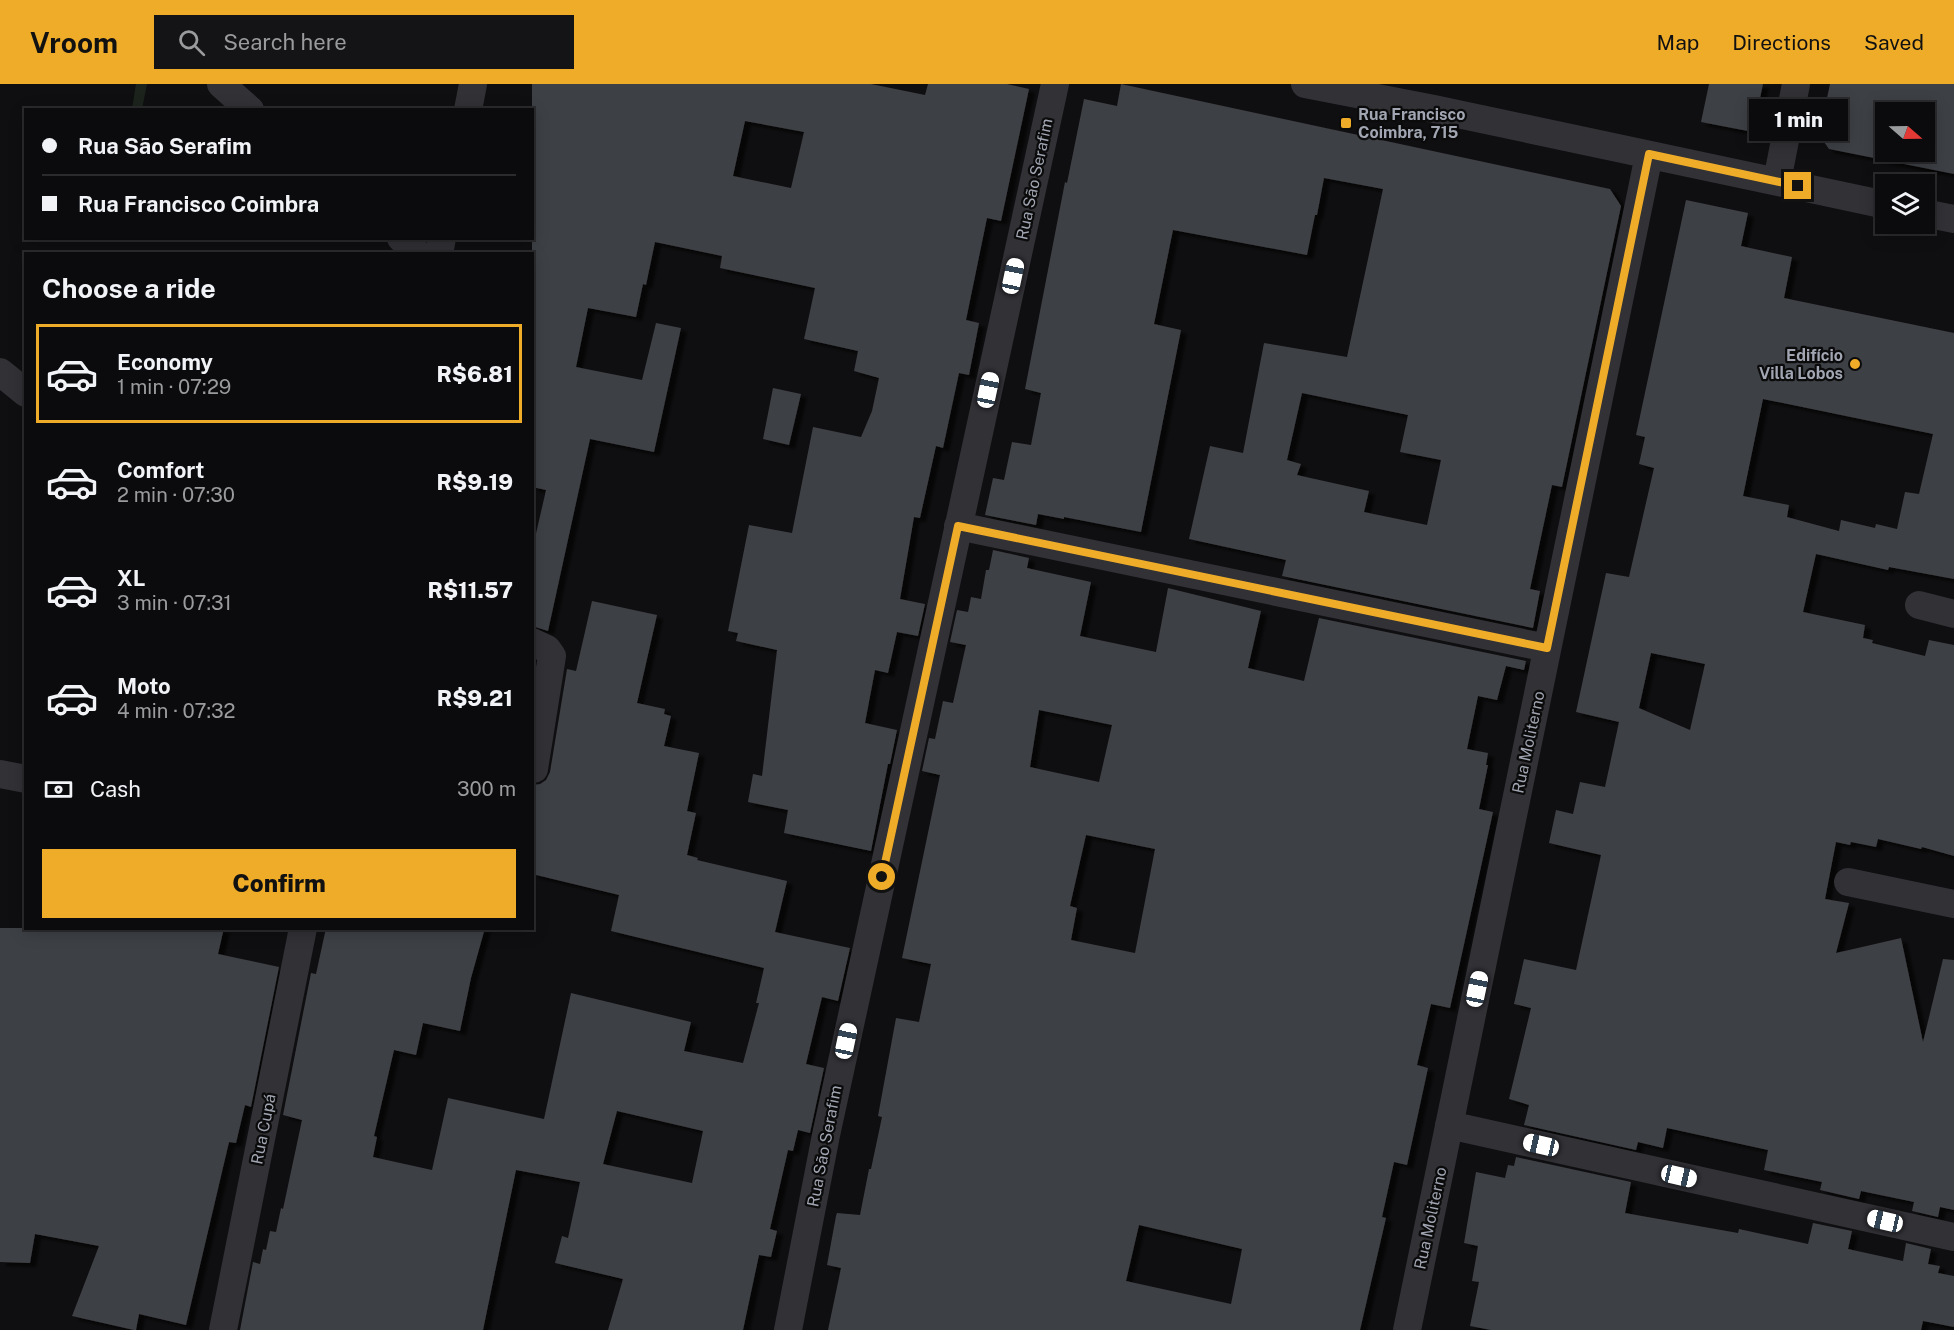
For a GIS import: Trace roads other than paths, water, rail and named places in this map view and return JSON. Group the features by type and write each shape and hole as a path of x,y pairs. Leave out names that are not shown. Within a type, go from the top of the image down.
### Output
{"street":[{"path":"221,84 248,108"},
{"path":"468,108 472,84"},
{"name":"Rua São Serafim","path":"788,1330 826,1135 1055,84"},
{"path":"1305,84 1436,96 1649,154 1875,203"},
{"path":"1777,181 1796,84"},
{"name":"Rua Moliterno","path":"1407,1330 1649,154"},
{"path":"1935,215 1954,219"},
{"path":"402,240 416,252"},
{"path":"0,372 24,391"},
{"path":"958,526 1547,648"},
{"path":"1919,605 1954,614"},
{"path":"534,643 547,649 552,656 534,769"},
{"path":"0,774 24,779"},
{"path":"1848,882 1954,904"},
{"name":"Rua Cupá","path":"223,1330 303,930"},
{"path":"1449,1125 1954,1237"}],"place":[{"name":"Rua Francisco Coimbra, 715","path":"1346,123"},
{"name":"Edifício Villa Lobos","path":"1855,364"}]}
